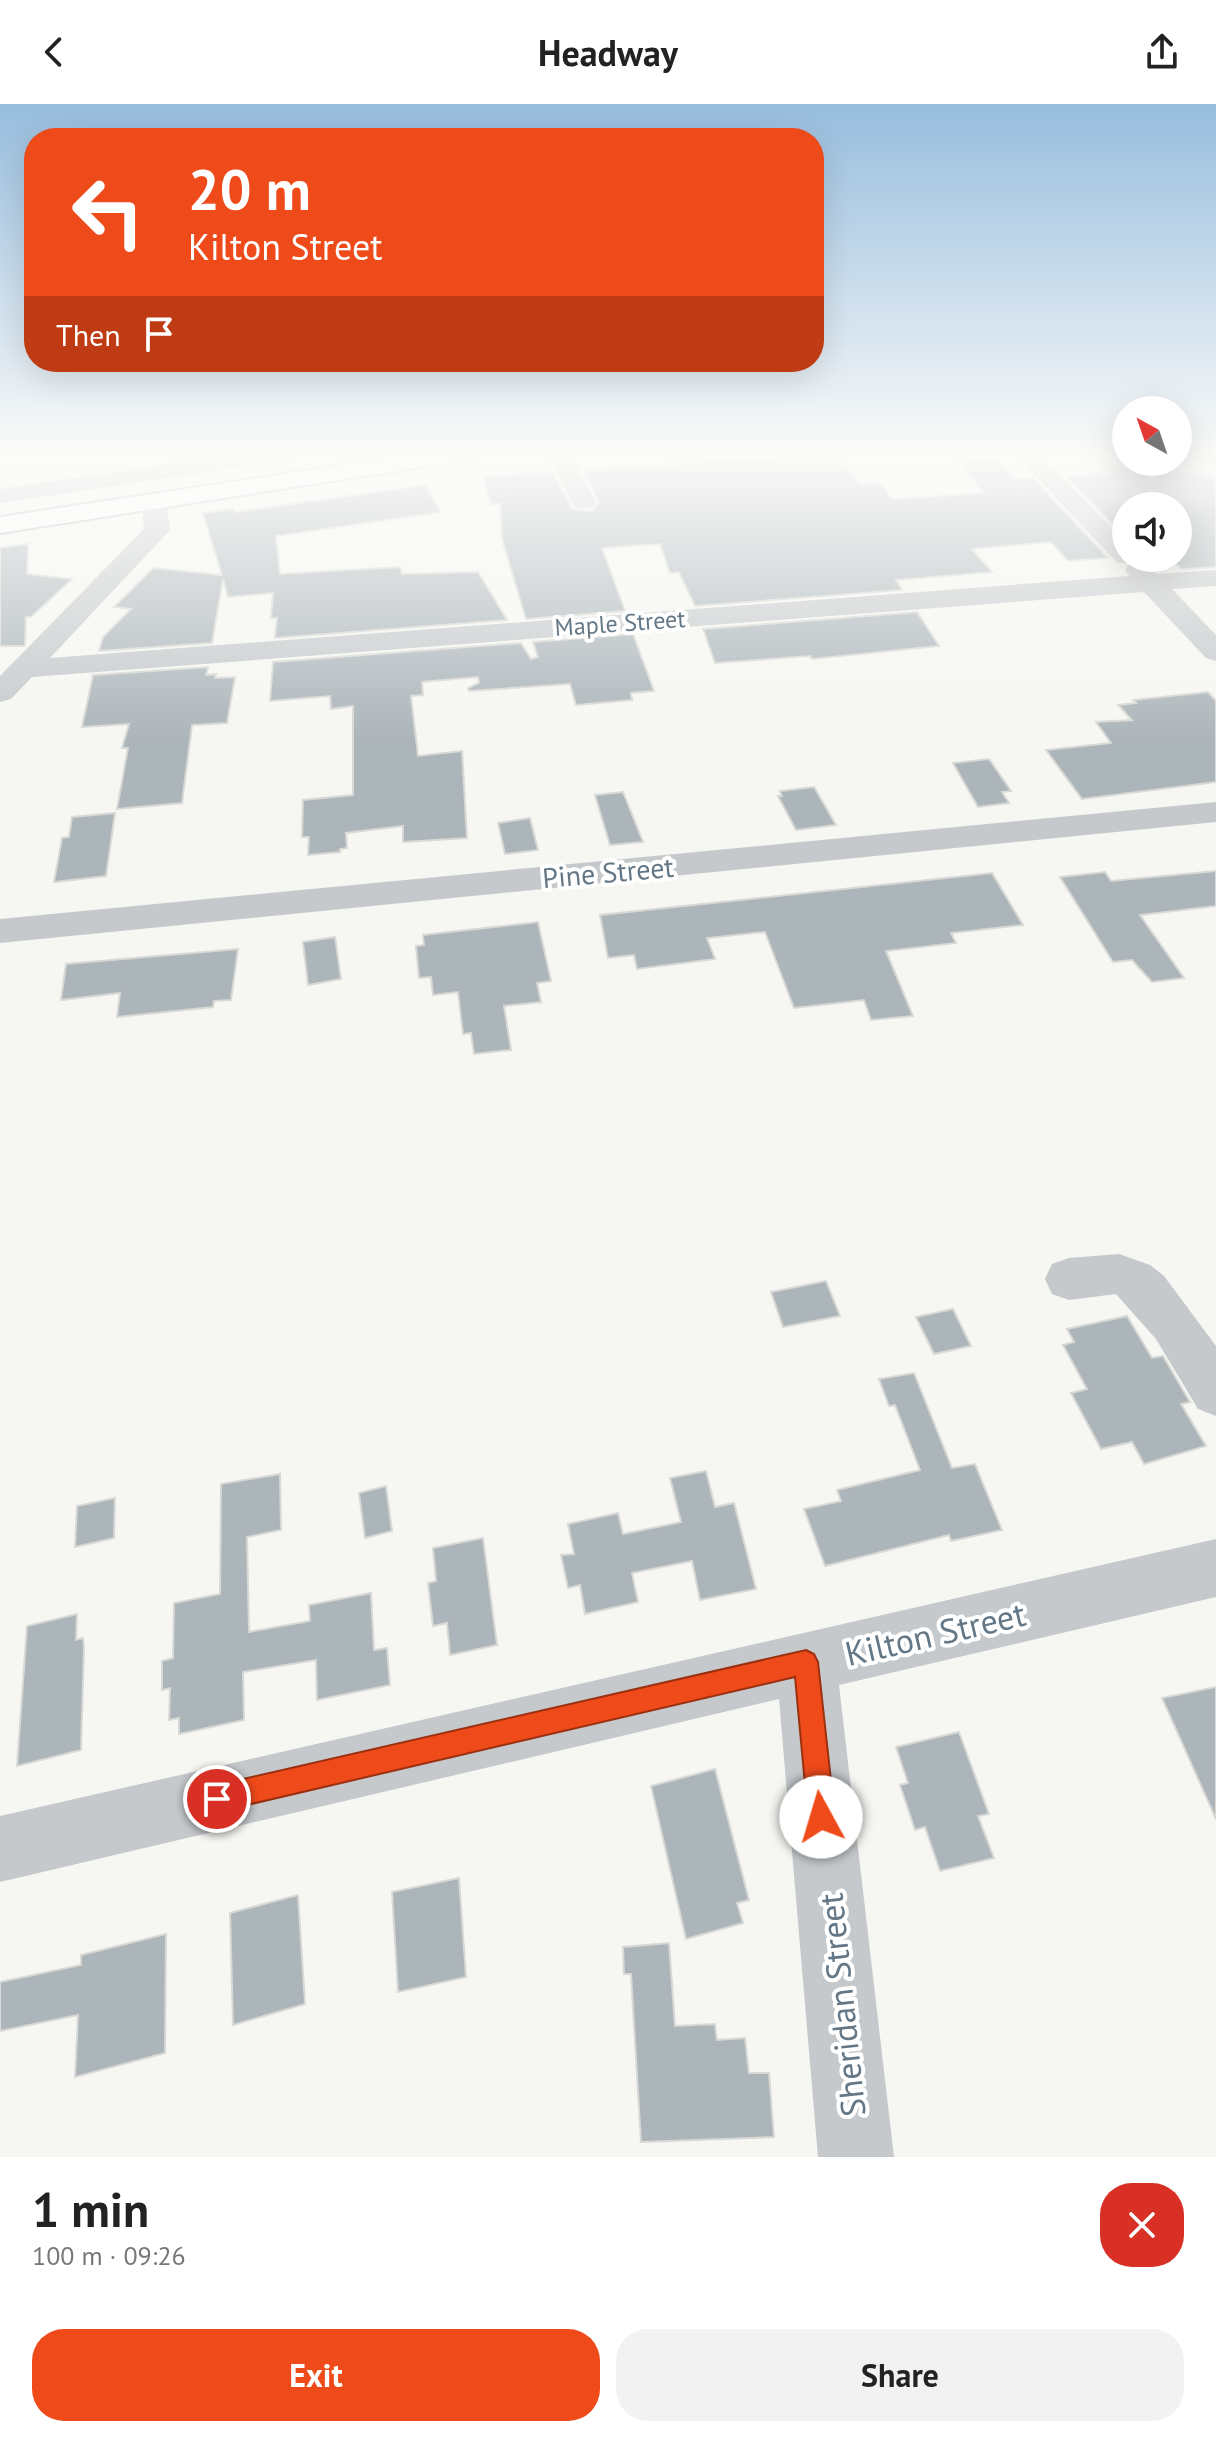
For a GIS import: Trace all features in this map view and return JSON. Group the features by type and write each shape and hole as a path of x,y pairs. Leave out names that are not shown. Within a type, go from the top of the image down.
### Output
{"street":[{"path":"0,693 139,549"},
{"path":"1139,572 1216,652"},
{"name":"Maple Street","path":"25,669 1216,578"},
{"name":"Pine Street","path":"0,931 1216,812"},
{"path":"1069,1279 1119,1274 1138,1283 1154,1297 1216,1392"},
{"name":"Kilton Street","path":"0,1849 1216,1568"},
{"name":"Sheridan Street","path":"806,1662 856,2157"}],"building":[{"path":"0,549 28,549 27,574 72,579 31,617 26,617 25,646 0,646"},
{"path":"214,549 277,549 280,574 400,567 402,574 478,572 507,620 275,638 277,618 271,618 273,593 228,597 223,579 212,643 99,651 103,637 131,609 114,607 153,568 222,575"},
{"path":"505,549 602,549 625,611 526,619"},
{"path":"662,549 974,549 992,572 896,580 902,590 695,606 679,572 670,573"},
{"path":"1057,549 1099,549 1108,558 1068,561"},
{"path":"1192,549 1216,549 1216,567 1192,568"},
{"path":"917,612 939,646 812,659 810,656 715,663 703,629"},
{"path":"633,634 654,691 631,693 632,700 576,705 570,684 469,691 468,688 479,683 478,677 422,682 423,695 411,696 418,756 462,751 467,838 403,842 403,826 346,833 347,848 340,849 340,852 308,855 309,837 302,837 303,800 353,795 353,706 331,709 330,696 270,701 273,662 521,643 531,659 538,657 533,642"},
{"path":"208,667 206,675 235,677 227,723 192,725 182,803 117,809 128,748 122,748 129,724 82,727 93,675"},
{"path":"1208,692 1216,701 1216,782 1082,799 1046,750 1111,743 1096,722 1132,720 1118,705 1136,703 1133,700"},
{"path":"989,759 1011,791 1002,792 1009,803 978,807 953,763"},
{"path":"814,787 836,825 796,830 778,796 782,796 780,791"},
{"path":"623,792 643,842 610,845 595,795"},
{"path":"115,813 106,876 54,882 62,838 69,837 72,817"},
{"path":"530,818 538,850 505,854 498,823"},
{"path":"1216,871 1216,906 1140,915 1184,978 1152,982 1132,960 1113,962 1060,877 1105,872 1111,881"},
{"path":"992,873 1023,925 951,933 956,943 886,951 913,1016 871,1020 864,1000 794,1008 765,932 707,938 715,959 637,969 634,955 608,958 600,915"},
{"path":"538,922 551,981 537,983 541,1002 504,1006 511,1050 474,1054 471,1033 463,1034 458,992 433,995 431,977 419,978 416,946 424,945 423,935"},
{"path":"335,937 341,979 308,985 303,942"},
{"path":"238,949 231,1000 214,1001 213,1007 117,1017 120,993 61,1000 66,964"},
{"path":"826,1281 840,1316 783,1327 771,1292"},
{"path":"953,1309 971,1346 934,1354 916,1317"},
{"path":"1127,1316 1152,1358 1163,1356 1190,1402 1181,1404 1206,1446 1144,1464 1132,1442 1101,1449 1071,1393 1087,1389 1063,1345 1074,1342 1067,1329"},
{"path":"914,1373 952,1468 975,1464 1002,1530 951,1541 949,1535 825,1566 804,1509 841,1501 837,1490 920,1470 895,1405 889,1406 879,1379"},
{"path":"706,1471 715,1507 734,1503 756,1589 700,1600 692,1561 632,1573 638,1602 585,1614 580,1585 568,1588 561,1555 574,1554 568,1524 618,1513 623,1534 681,1522 670,1478"},
{"path":"280,1474 281,1530 247,1537 249,1632 310,1621 309,1605 371,1593 374,1650 387,1648 390,1685 317,1700 316,1660 243,1672 244,1720 179,1734 179,1718 169,1720 170,1688 162,1690 162,1661 173,1658 174,1603 220,1594 221,1484"},
{"path":"386,1486 392,1531 365,1538 359,1493"},
{"path":"115,1498 114,1538 75,1547 77,1506"},
{"path":"483,1538 497,1645 450,1655 447,1623 433,1626 428,1583 436,1581 433,1548"},
{"path":"77,1614 76,1640 83,1638 84,1646 81,1750 17,1766 27,1626"},
{"path":"1216,1687 1216,1819 1162,1698"},
{"path":"959,1732 989,1814 978,1816 994,1858 940,1871 925,1827 915,1830 900,1785 908,1783 896,1747"},
{"path":"715,1769 749,1900 737,1903 743,1923 686,1939 651,1786"},
{"path":"459,1878 466,1977 398,1992 392,1892"},
{"path":"298,1895 305,2004 233,2025 230,1913"},
{"path":"166,1934 165,2053 75,2077 78,2015 0,2031 0,1982 81,1965 81,1955"},
{"path":"669,1943 675,2026 715,2024 717,2040 745,2038 749,2073 769,2073 774,2137 641,2142 631,1974 624,1974 623,1947"}],"route":[{"path":"217,1799 806,1662 821,1817"}]}
